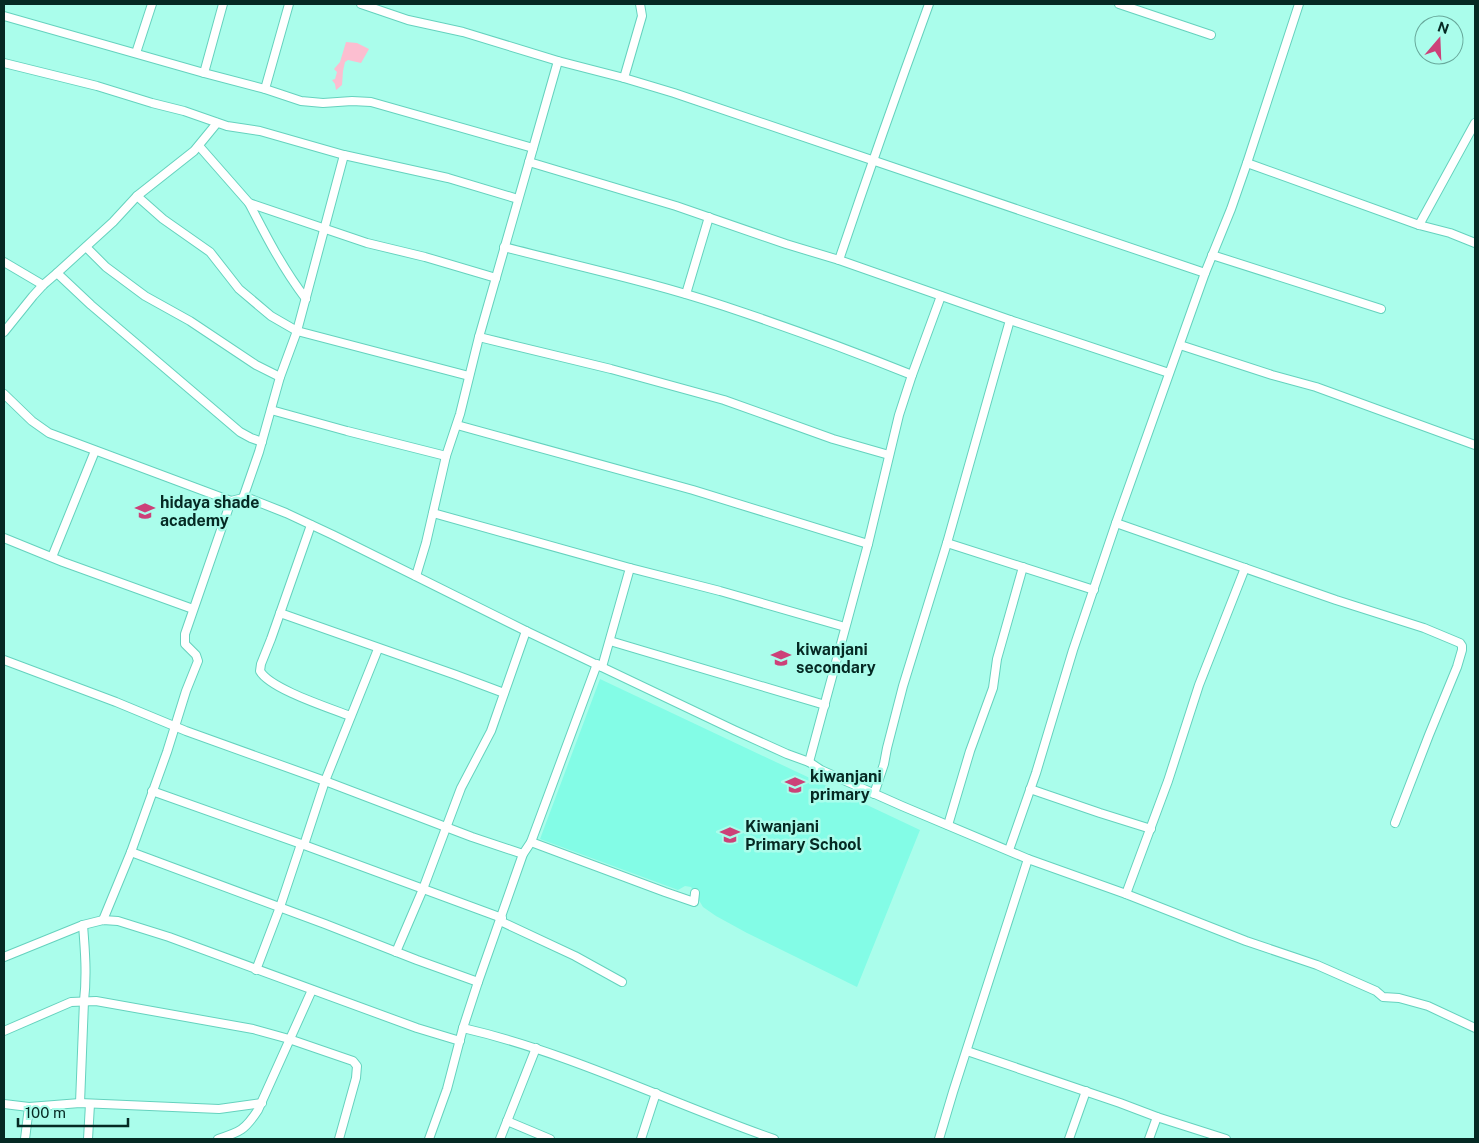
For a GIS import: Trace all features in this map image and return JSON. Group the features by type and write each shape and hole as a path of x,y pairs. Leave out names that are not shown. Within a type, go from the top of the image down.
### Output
{"street":[{"path":"136,53 152,4"},
{"path":"204,73 223,4"},
{"path":"265,90 289,4"},
{"path":"361,4 408,20 462,32 674,93 1205,274"},
{"path":"624,78 642,16 640,4"},
{"path":"839,260 872,161 929,4"},
{"path":"1119,4 1211,35"},
{"path":"1009,850 1116,523 1212,254 1248,163 1299,4"},
{"path":"4,16 301,101 323,103 371,102 533,148"},
{"path":"416,576 446,456 457,425 478,337 558,61"},
{"path":"4,63 97,86 184,111 217,123 255,130 344,154 448,178 518,199"},
{"path":"4,332 43,285 113,222 137,196 198,146 217,123"},
{"path":"1419,225 1475,123"},
{"path":"198,146 249,203 288,274 306,299"},
{"path":"243,498 262,442 280,377 297,331 344,154"},
{"path":"529,162 709,217 1169,373"},
{"path":"1248,163 1419,225 1450,233 1475,243"},
{"path":"137,196 163,219 210,252 239,289 272,316 297,331 469,376"},
{"path":"249,203 367,243 425,257 496,278"},
{"path":"686,294 709,217"},
{"path":"504,246 686,294 724,306 861,354 912,375"},
{"path":"86,247 106,267 145,296 190,321 256,366 280,377"},
{"path":"1212,254 1381,309"},
{"path":"4,262 43,285"},
{"path":"57,274 240,432 262,442"},
{"path":"808,762 868,544 900,415 912,375 941,296"},
{"path":"874,794 884,764 903,686 947,543 1010,320"},
{"path":"478,337 611,369 724,400 833,439 890,455"},
{"path":"1180,344 1316,387 1475,445"},
{"path":"4,394 40,428 62,439 231,501 243,498 258,502 312,525 599,666 874,794 1028,859 1126,894 1246,941 1317,965 1376,991 1382,997 1399,998 1428,1006 1475,1028"},
{"path":"271,410 446,456"},
{"path":"457,425 702,492 868,544"},
{"path":"52,557 95,451"},
{"path":"103,920 130,852 198,661 198,657 187,647 184,641 185,634 231,501"},
{"path":"433,513 845,627"},
{"path":"1116,523 1424,628 1462,645 1457,667 1395,823"},
{"path":"312,525 261,664 260,673 268,681 283,689 350,716"},
{"path":"4,538 193,609"},
{"path":"947,543 1094,590"},
{"path":"948,825 970,751 993,688 997,659 1023,567"},
{"path":"429,1139 447,1089 478,982 523,854 531,842 610,641 630,568"},
{"path":"1126,894 1168,781 1199,685 1245,568"},
{"path":"280,613 456,675 504,694"},
{"path":"396,952 423,889 461,788 491,731 526,631"},
{"path":"610,641 825,705"},
{"path":"256,970 325,781 378,649"},
{"path":"4,660 116,702 174,727 523,854"},
{"path":"1030,789 1150,829"},
{"path":"152,791 303,844 501,920 575,956 622,982"},
{"path":"531,842 694,902 695,893"},
{"path":"130,852 478,982"},
{"path":"939,1139 1028,859"},
{"path":"4,958 83,925 103,920 118,921 159,934 410,1026 460,1041"},
{"path":"80,1103 86,966 83,925"},
{"path":"218,1139 242,1130 253,1118 262,1103 312,990"},
{"path":"4,1031 71,1002 84,1001 104,1002 200,1019 253,1029 289,1039 353,1061 357,1066 356,1078 338,1139"},
{"path":"464,1028 536,1048 656,1092 707,1115 774,1139"},
{"path":"500,1139 536,1048"},
{"path":"967,1051 1226,1139"},
{"path":"1069,1139 1086,1091"},
{"path":"641,1139 656,1092"},
{"path":"4,1104 29,1107 80,1103 219,1110 262,1103"},
{"path":"88,1139 90,1104"},
{"path":"26,1139 29,1107"},
{"path":"1149,1139 1157,1117"},
{"path":"508,1121 550,1139"},
{"path":"242,1130 244,1139"}],"shaded area":[{"path":"346,42 357,43 369,49 361,63 348,60 345,62 342,85 336,90 332,80 335,79 337,72 334,69 340,62"},
{"name":"Kiwanjani Primary School","path":"600,679 920,830 857,987 716,916 703,907 691,887 685,886 678,890 540,839"}],"place":[{"name":"hidaya shade academy","path":"145,511"},
{"name":"kiwanjani secondary","path":"781,658"},
{"name":"kiwanjani primary","path":"795,785"},
{"name":"Kiwanjani Primary School","path":"730,835"}]}
